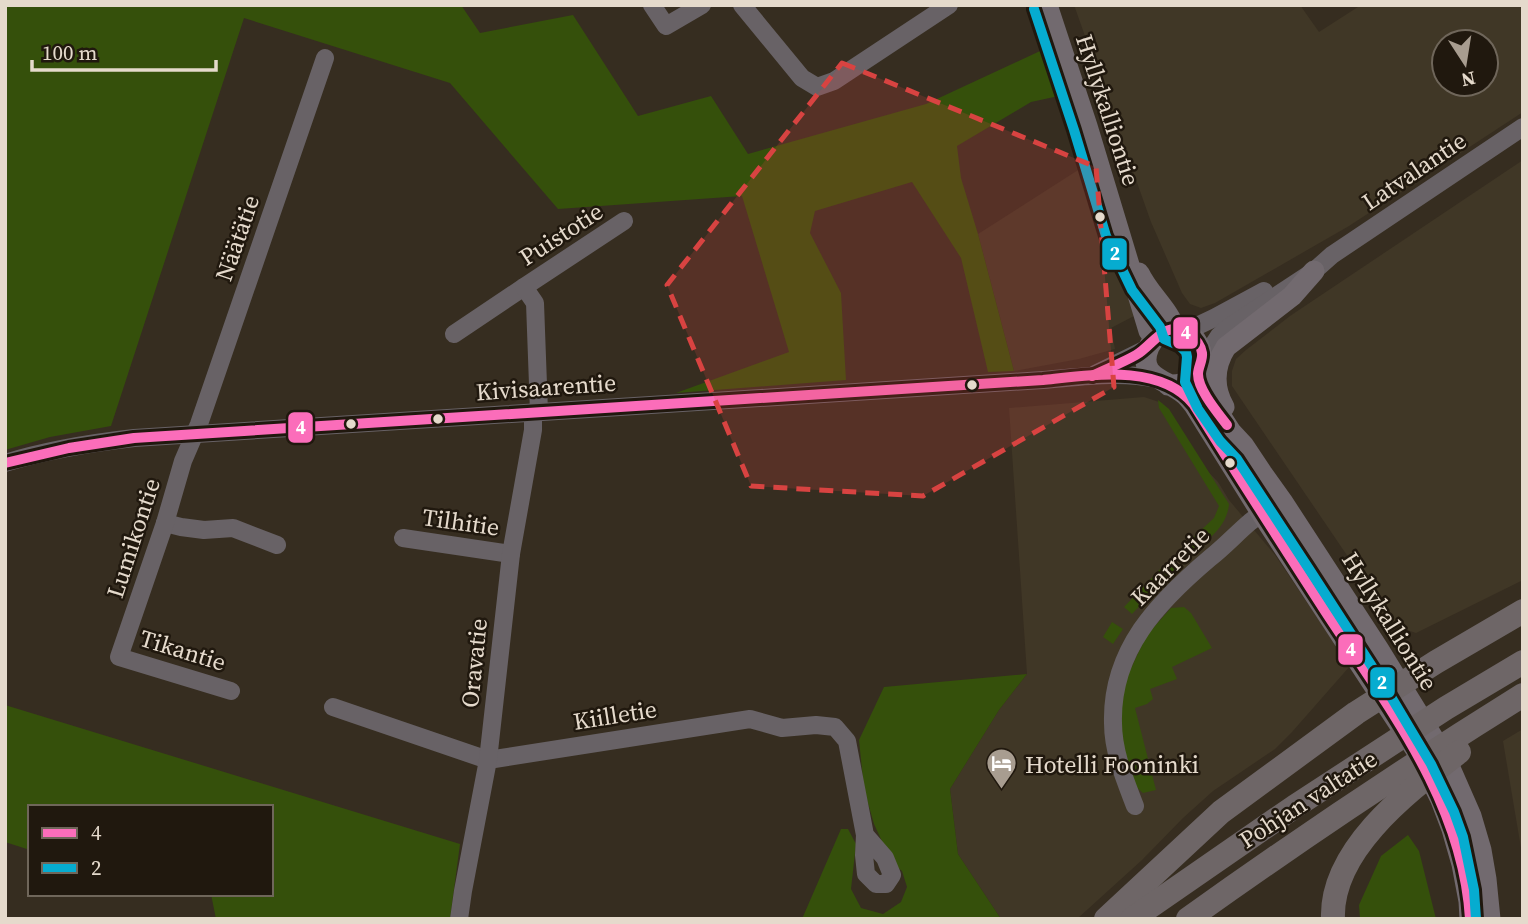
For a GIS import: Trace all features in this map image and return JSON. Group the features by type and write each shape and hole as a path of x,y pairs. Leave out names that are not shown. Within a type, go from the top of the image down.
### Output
{"highway":[{"path":"1106,919 1221,812 1356,713 1397,701 1523,611"},
{"name":"Pohjan valtatie","path":"1132,919 1294,807 1446,708 1523,662"},
{"name":"Pohjan valtatie","path":"1188,919 1364,797 1523,695"},
{"path":"1334,919 1338,889 1345,867 1380,820 1410,791 1451,758 1523,710"}],"main road":[{"name":"Hyllykalliontie","path":"1047,5 1087,126 1151,343"},
{"name":"Hyllykalliontie","path":"1119,230 1144,283 1181,331"},
{"path":"1244,446 1217,390 1216,370 1219,357 1226,347 1292,296 1314,271"},
{"path":"1168,331 1181,331 1194,338 1199,345 1202,353 1200,367 1192,379 1185,383 1176,385 1162,382 1151,373 1148,365 1151,343 1168,331"},
{"name":"Hyllykalliontie","path":"1200,367 1200,384 1231,432 1244,446 1282,501 1397,701"},
{"name":"Hyllykalliontie","path":"1162,382 1183,393 1194,405 1262,514 1397,701 1446,760 1470,919"},
{"name":"Hyllykalliontie","path":"1450,794 1471,816 1481,850 1490,919"}],"street":[{"path":"652,5 666,26 702,5"},
{"path":"742,5 802,78 817,87 834,82 949,5"},
{"name":"Näätätie","path":"194,435 325,58"},
{"name":"Latvalantie","path":"1200,367 1219,337 1229,327 1523,127"},
{"name":"Puistotie","path":"454,334 624,221"},
{"name":"Latvalantie","path":"1181,331 1195,327 1253,298 1310,263 1332,255"},
{"name":"Puistotie","path":"524,287 535,303 536,412"},
{"name":"Kivisaarentie","path":"1092,376 1151,343"},
{"name":"Kivisaarentie","path":"5,463 95,442 194,435 1092,376 1142,376 1162,382"},
{"name":"Oravatie","path":"459,919 488,760 511,554 536,412"},
{"name":"Lumikontie","path":"119,657 194,435"},
{"name":"Kaarretie","path":"1135,806 1121,768 1113,724 1119,675 1127,653 1141,630 1191,574 1262,514 1282,501"},
{"path":"165,523 204,530 233,528 277,545"},
{"name":"Tilhitie","path":"403,538 511,554"},
{"name":"Tikantie","path":"119,657 231,691"},
{"path":"333,708 488,760"},
{"name":"Kiilletie","path":"488,760 750,719 782,728 835,727 847,741 865,835"}],"highlighted area":[{"path":"842,63 1096,167 1114,387 923,496 751,486 667,285"}],"shaded area":[{"path":"1074,5 1300,5 1319,32 1361,5 1523,5 1523,112 1349,226 1215,303 1201,308 1190,304 1182,293 1151,222"},
{"path":"1523,160 1523,580 1416,633 1395,626 1232,386 1232,371 1236,359 1290,316"},
{"path":"1089,163 1134,316 1111,328 1115,349 1079,359 1014,371 978,234"},
{"path":"1144,397 1162,403 1195,458 1218,482 1229,500 1275,555 1350,666 1275,749 1213,791 1077,919 1001,919 958,854 950,789 999,710 1027,674 1009,408"},
{"path":"1523,729 1523,860 1503,741"}],"green space":[{"path":"5,5 461,5 480,33 573,15 638,116 711,96 748,154 926,104 1053,45 1068,94 1031,102 957,146 961,178 1014,371 988,372 961,258 912,182 815,211 810,233 841,293 846,380 676,393 789,352 742,196 558,209 450,83 244,18 111,426 50,437 5,450"},
{"path":"1158,400 1169,409 1229,504 1220,528 1186,556 1184,546 1214,518 1219,506 1159,408"},
{"path":"1166,563 1175,569 1132,614 1124,607"},
{"path":"1184,607 1191,613 1212,648 1172,667 1177,679 1150,689 1153,699 1135,708 1156,790 1143,793 1134,785 1120,743 1122,688 1146,636 1171,608"},
{"path":"1112,622 1123,629 1113,644 1103,637"},
{"path":"1027,674 999,710 950,789 958,854 1001,919 802,919 841,829 848,829 856,844 851,889 861,908 883,914 901,902 907,887 902,871 892,863 874,824 864,789 859,740 884,687"},
{"path":"5,705 460,844 450,919 216,919 211,896 273,896 273,805 28,805 28,849 5,842"},
{"path":"1408,835 1419,851 1436,919 1360,919 1359,905 1381,856"}],"transit line":[{"name":"2","path":"1034,9 1106,236 1132,290 1160,327 1164,339 1180,346 1186,352 1185,382 1198,409 1220,441 1237,459 1384,685 1431,764 1463,837 1474,890 1476,919"},
{"name":"4","path":"1092,376 1136,355 1160,334 1174,329 1181,330 1199,345 1202,356 1198,371 1201,387 1227,425"},
{"name":"4","path":"5,463 69,448 134,438 1082,376 1144,377 1180,392 1194,405 1396,719 1418,756 1453,834 1464,876 1470,919"}],"place":[{"name":"Hotelli Fooninki","path":"1002,791"}]}
